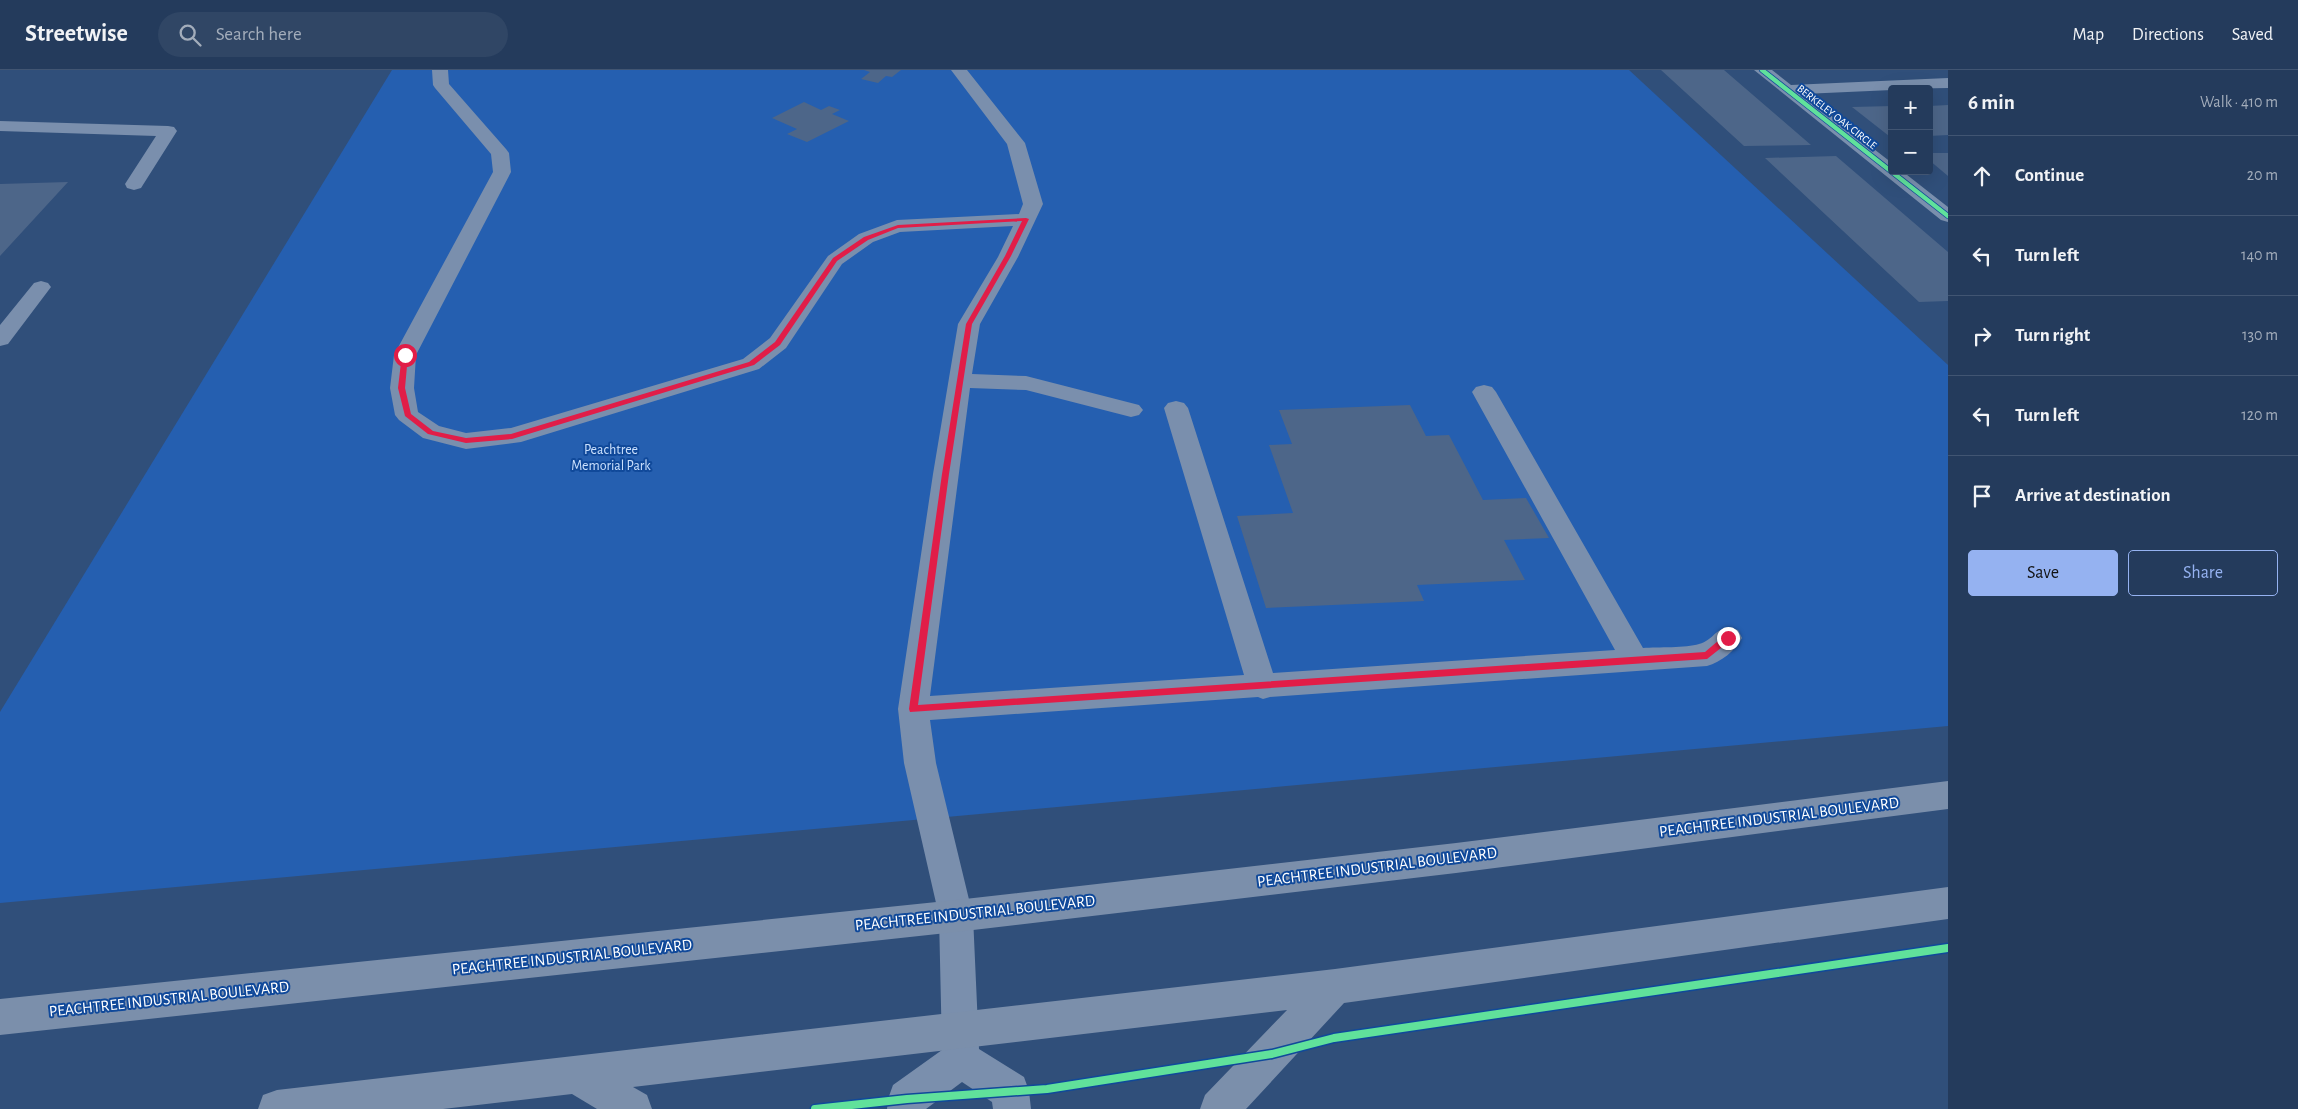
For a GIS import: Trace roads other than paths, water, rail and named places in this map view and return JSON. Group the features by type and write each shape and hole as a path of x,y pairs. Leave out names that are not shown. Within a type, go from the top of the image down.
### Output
{"highway":[{"name":"PEACHTREE INDUSTRIAL BOULEVARD","path":"0,1017 956,916 1456,858 1948,795"},
{"path":"277,1109 578,1076 960,1045 1335,987 1948,902"},
{"path":"1219,1109 1335,987"},
{"path":"578,1076 632,1109"}],"street":[{"path":"440,70 441,85 500,153 502,172 405,355 402,388 408,415 431,432 466,441 512,436 752,364 778,343 835,260 866,238 898,226 1026,219"},
{"path":"959,70 1016,143 1033,204 1008,256 969,324 945,474 913,709 920,763 956,916 960,1045 1011,1100"},
{"name":"BERKELEY OAK CIRCLE","path":"1762,70 1948,216"},
{"path":"1787,90 1948,83"},
{"path":"0,126 168,131 134,184"},
{"path":"0,340 41,287"},
{"path":"960,381 1026,382 1131,410"},
{"path":"1484,392 1635,660"},
{"path":"1176,408 1263,687"},
{"path":"913,709 1263,687 1707,655 1728,638"},
{"path":"906,1104 960,1045"}],"park label":[{"name":"Peachtree Memorial Park","path":"611,458"}]}
